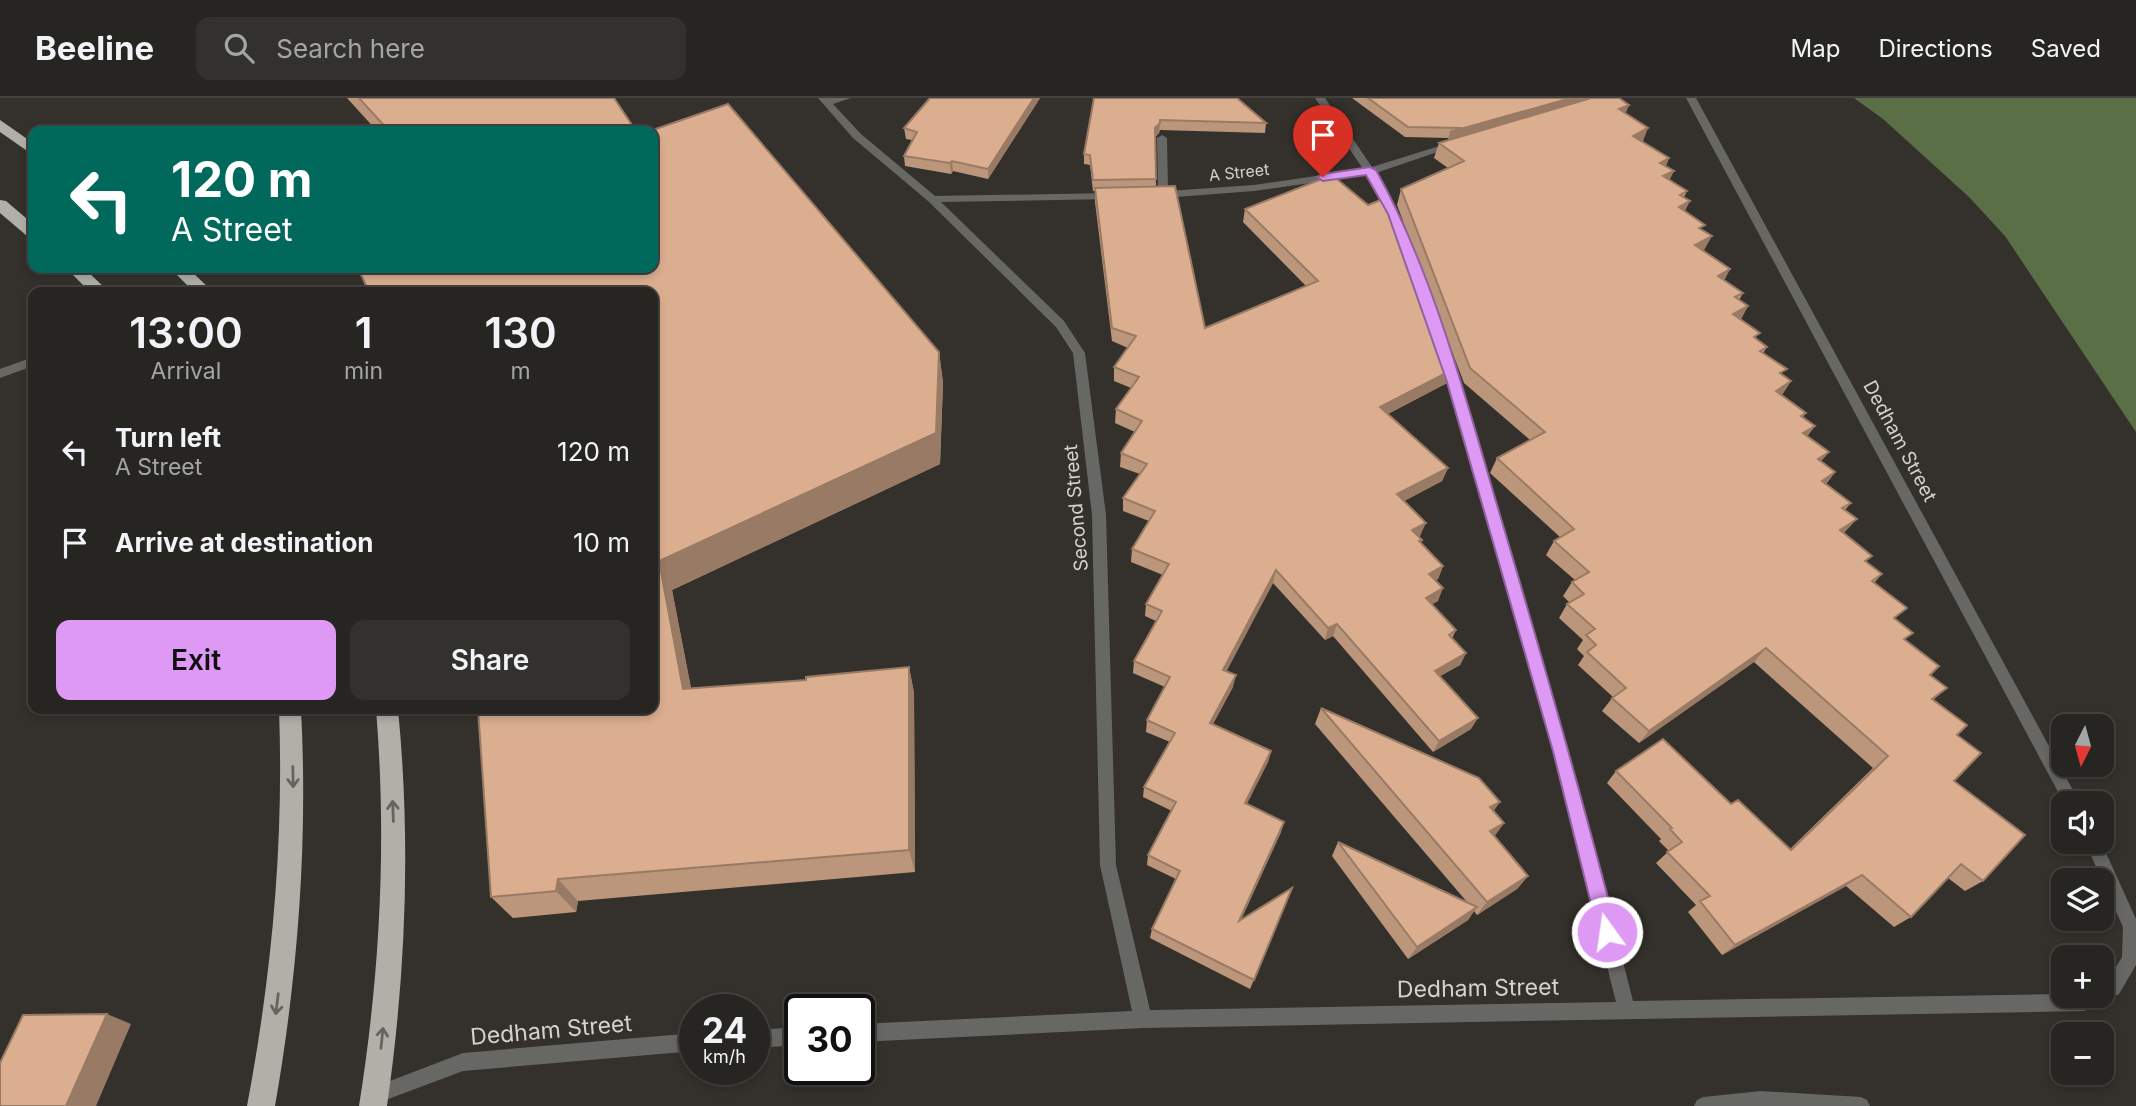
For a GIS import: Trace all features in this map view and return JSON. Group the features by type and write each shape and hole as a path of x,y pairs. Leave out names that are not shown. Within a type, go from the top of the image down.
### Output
{"highway":[{"path":"0,125 28,146"},
{"path":"0,205 28,228"},
{"path":"79,273 95,287"},
{"path":"183,273 199,287"},
{"path":"261,1106 273,1037 289,898 293,793 290,714"},
{"path":"374,1101 383,1037 393,888 392,779 387,714"}],"street":[{"path":"825,100 846,98"},
{"path":"1320,98 1348,134 1394,214 1418,279"},
{"name":"Dedham Street","path":"1691,98 2066,791"},
{"name":"Second Street","path":"825,100 857,136 932,200 1060,324 1079,353 1100,515 1108,865 1143,1019"},
{"path":"1162,138 1163,195"},
{"name":"A Street","path":"1149,195 1254,188 1370,170 1470,141"},
{"path":"932,200 1122,196"},
{"path":"1441,344 1561,751 1627,1010"},
{"path":"0,374 28,363"},
{"path":"2098,854 2131,927 2130,959 2114,986"},
{"name":"Dedham Street","path":"875,1032 1143,1019 2051,1003"},
{"name":"Dedham Street","path":"374,1101 463,1062 679,1043"},
{"path":"1703,1106 1761,1100 1861,1106"}],"shaded area":[{"path":"1854,98 2136,98 2136,432 2005,236 1969,197 1883,119"}],"building":[{"path":"359,98 614,98 633,126 384,126"},
{"path":"930,98 1034,98 988,169 952,161 950,163 904,156 917,132 904,128"},
{"path":"1094,98 1237,98 1266,123 1160,120 1155,128 1156,179 1093,180 1090,155 1084,154"},
{"path":"1368,98 1571,98 1450,132 1462,128 1408,127"},
{"path":"1591,98 1619,98 1629,105 1619,109 1648,128 1633,136 1669,158 1660,163 1674,171 1663,176 1687,191 1680,195 1690,201 1679,207 1705,225 1699,228 1712,236 1695,245 1730,269 1718,276 1743,293 1735,297 1748,306 1733,314 1760,333 1754,337 1767,347 1760,351 1787,369 1780,373 1791,381 1776,391 1806,413 1801,416 1815,426 1803,433 1829,452 1818,459 1835,472 1822,481 1851,503 1842,508 1857,519 1840,530 1872,556 1865,561 1882,574 1872,581 1907,608 1894,618 1913,633 1904,639 1939,666 1930,675 1947,688 1932,699 1967,725 1957,735 1981,753 1954,781 2025,835 1983,881 1961,864 1911,917 1862,875 1735,945 1700,901 1710,896 1667,852 1682,842 1670,829 1672,828 1616,771 1663,739 1731,804 1738,800 1791,850 1888,756 1766,648 1649,731 1612,698 1626,688 1587,652 1596,645 1586,635 1595,629 1567,604 1584,594 1572,582 1589,572 1554,541 1574,529 1497,458 1545,432 1470,368 1401,189 1464,161 1439,143"},
{"path":"728,104 939,352 936,433 659,561 683,689 806,680 806,677 909,667 909,850 558,879 556,891 491,897 478,714 658,714 658,287 367,287 360,273 658,273 658,128"},
{"path":"1332,175 1368,205 1388,197 1452,370 1380,407 1448,468 1397,494 1426,523 1412,530 1443,566 1429,574 1443,588 1426,598 1456,630 1449,635 1466,653 1435,671 1478,718 1439,741 1337,624 1328,628 1276,570 1223,670 1236,675 1210,723 1271,751 1245,803 1284,822 1239,921 1292,888 1254,980 1152,929 1180,871 1148,855 1176,802 1144,787 1175,733 1147,720 1170,677 1134,661 1162,611 1146,604 1169,564 1132,549 1155,511 1123,498 1147,464 1121,453 1142,421 1116,409 1139,377 1114,367 1136,336 1112,328 1095,188 1175,186 1205,328 1318,281 1245,209"},
{"path":"1321,708 1479,778 1500,802 1490,807 1504,823 1490,831 1528,876 1487,902"},
{"path":"1338,842 1477,907 1417,947"},
{"path":"107,1014 66,1106 0,1106 0,1063 23,1015"}],"route":[{"path":"1323,177 1370,170 1394,214 1454,382 1561,751 1607,932"}]}
